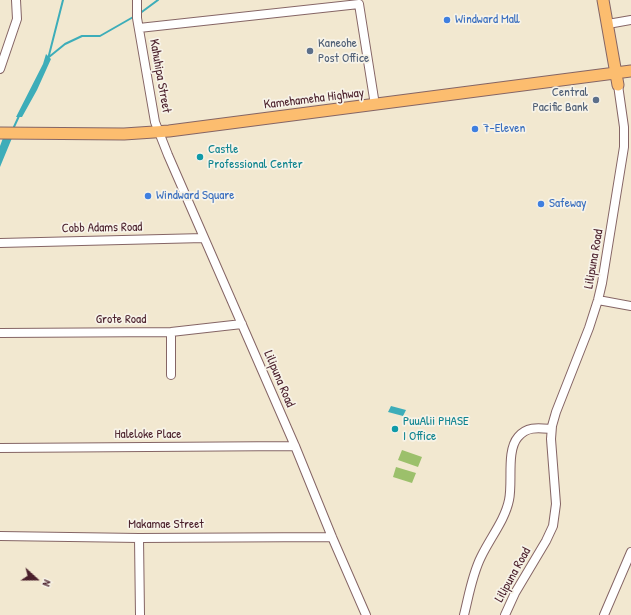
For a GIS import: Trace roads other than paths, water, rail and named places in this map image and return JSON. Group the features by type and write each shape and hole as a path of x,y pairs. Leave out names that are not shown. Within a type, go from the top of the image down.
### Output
{"main road":[{"path":"603,0 618,85"},
{"name":"Kamehameha Highway","path":"8,133 124,134 160,132 631,71"}],"street":[{"path":"0,69 17,19 16,0"},
{"name":"Kahuhipa Street","path":"137,2 137,18 155,122 168,155"},
{"path":"139,28 359,4 375,105"},
{"path":"608,24 631,20"},
{"name":"Lilipuna Road","path":"505,615 515,593 546,542 554,522 556,504 551,429 598,300 628,126 618,85"},
{"name":"Lilipuna Road","path":"168,155 295,446 366,615"},
{"name":"Cobb Adams Road","path":"0,243 204,238"},
{"path":"598,300 631,306"},
{"name":"Grote Road","path":"0,333 171,332 242,324"},
{"path":"171,332 171,375"},
{"path":"464,615 471,584 478,565 508,505 512,451 514,443 522,433 529,429 551,429"},
{"name":"Haleloke Place","path":"0,448 295,446"},
{"name":"Makamae Street","path":"0,536 139,538 332,537"},
{"path":"139,538 140,615"},
{"path":"606,614 631,552"}],"water":[{"path":"46,54 51,59 37,90 22,117 16,117 43,64"},
{"path":"3,138 12,138 0,167 0,146"},
{"path":"391,406 406,410 403,416 388,412"}],"waterway":[{"path":"48,59 63,0"},
{"path":"139,14 158,0"},
{"path":"49,57 65,44 82,36 100,36 135,16"},
{"path":"13,129 19,116"}],"place":[{"name":"Windward Mall","path":"447,20"},
{"name":"Kaneohe Post Office","path":"310,51"},
{"name":"Central Pacific Bank","path":"596,100"},
{"name":"7-Eleven","path":"475,129"},
{"name":"Castle Professional Center","path":"200,157"},
{"name":"Windward Square","path":"148,196"},
{"name":"Safeway","path":"541,204"},
{"name":"PuuAlii PHASE I Office","path":"395,429"}]}
